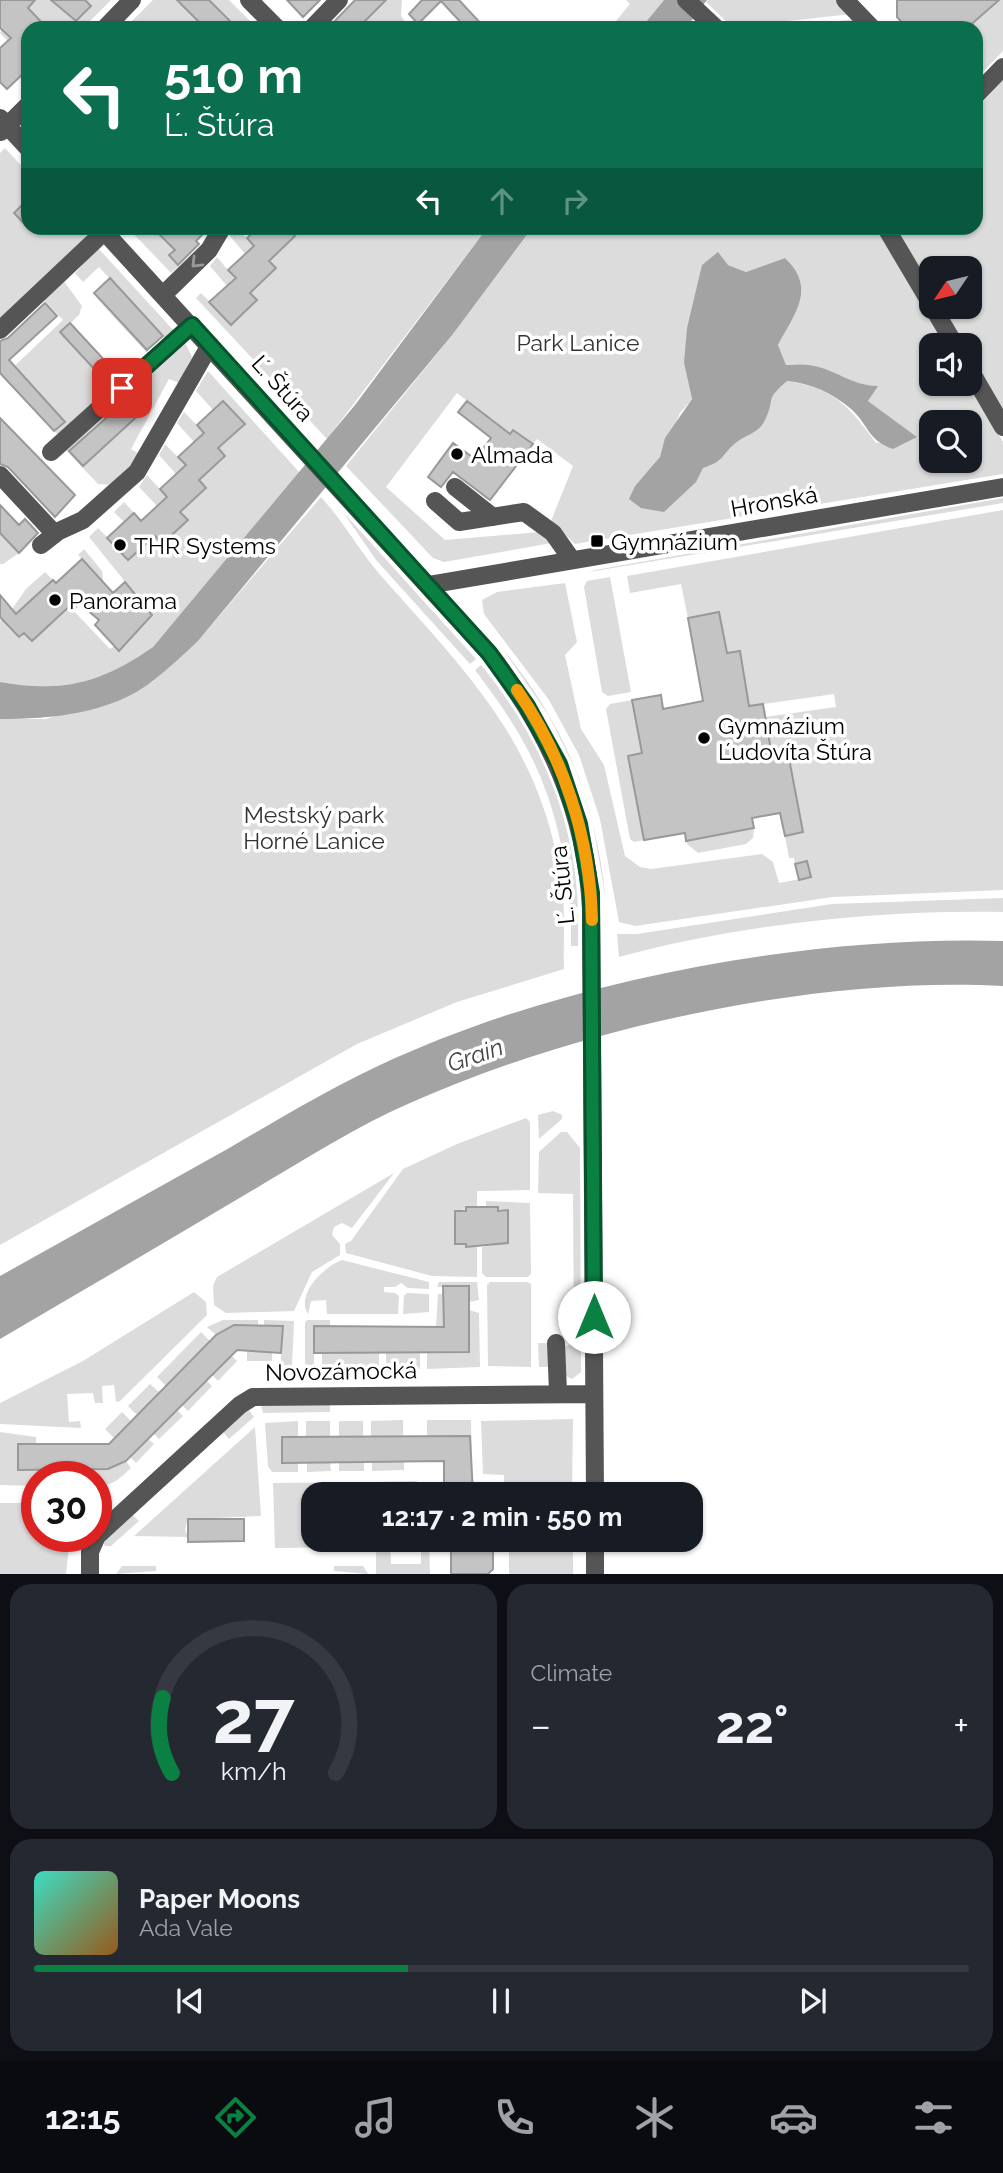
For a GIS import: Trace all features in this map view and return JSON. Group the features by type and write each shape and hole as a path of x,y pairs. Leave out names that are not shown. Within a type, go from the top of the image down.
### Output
{"street":[{"path":"111,21 132,0"},
{"path":"249,0 270,21"},
{"path":"319,21 339,0"},
{"path":"686,0 708,21"},
{"path":"845,0 865,21"},
{"path":"983,88 1003,67"},
{"path":"21,111 2,126 21,142"},
{"name":"Ľ. Štúra","path":"0,330 97,235"},
{"name":"Ľ. Štúra","path":"108,235 299,442 502,670 532,713 559,764 583,842 591,893 595,1482"},
{"path":"163,295 209,250 218,235"},
{"path":"890,235 919,283"},
{"path":"51,452 192,325"},
{"path":"0,475 47,539 83,520 137,472 210,345"},
{"path":"982,391 1003,427"},
{"path":"455,487 492,517"},
{"name":"Hronská","path":"428,585 1003,487"},
{"path":"435,501 459,522 524,512 553,533 572,560"},
{"path":"556,1343 558,1392"},
{"name":"Novozámocká","path":"90,1574 90,1552 97,1536 240,1405 253,1397 558,1392 594,1394"},
{"path":"595,1552 595,1574"}],"green space":[{"path":"2,0 111,0 90,21 21,21 21,56 0,33 11,19"},
{"path":"153,0 229,0 250,21 132,21"},
{"path":"386,0 402,0 401,16 405,21 365,21"},
{"path":"626,0 664,0 647,21 616,21 630,4"},
{"path":"837,0 852,14 787,21 726,21 706,2"},
{"path":"994,0 1003,0 1003,51 983,72 983,21 976,21 995,4"},
{"path":"1003,80 1003,412 982,376 982,333 957,333 949,319 982,319 982,256 919,256 919,269 899,235 983,235 983,102"},
{"path":"5,148 21,165 21,235 87,237 0,320 0,153"},
{"path":"135,235 172,235 164,238 175,250 169,255 179,266 171,273"},
{"path":"482,235 327,439 196,298 201,293 210,302 227,286 210,266 217,257 228,270 245,254 230,236"},
{"name":"Park Lanice","path":"527,235 880,235 919,300 919,319 930,319 939,333 919,333 919,396 976,396 1003,442 1003,474 575,544 551,521 573,466 537,439 533,444 513,430 510,434 457,393 386,487 445,540 540,532 552,543 444,562 433,558 346,466 453,334","holes":["785,258 800,280 800,301 778,345 786,365 818,367 859,383 877,386 868,401 917,437 876,443 848,409 829,394 817,388 787,381 773,395 761,427 737,442 716,463 703,468 695,482 635,486 661,457 680,413 692,399 684,363 728,265 746,272"]},
{"path":"98,248 176,333 151,357 92,294 150,354 165,338 99,267 83,282 75,273"},
{"path":"63,280 82,306 79,315 60,333 112,389 59,436 54,431 65,421 19,372 4,376 63,320 43,299"},
{"path":"185,342 192,357 179,383 169,379 131,449 141,455 114,485 98,484 65,449"},
{"path":"208,371 300,473 153,647 116,669 81,682 43,686 0,682 0,621 4,618 19,637 24,633 32,641 70,607 110,649 114,646 119,651 152,615 89,537 98,528 107,537 124,522 114,512 124,502 141,520 157,506 139,487 147,475 160,489 176,474 159,455 165,444 178,457 194,442 177,423 184,412 197,425 213,410 196,391"},
{"name":"Mestský park Horné Lanice","path":"321,497 374,567 471,680 518,749 551,830 563,889 564,969 457,1002 357,1044 0,1245 0,719 46,719 152,682 198,641"},
{"path":"1003,498 1003,503 589,572 595,570"},
{"path":"1003,510 1003,890 833,897 635,926 619,922 600,819 579,755 549,700 484,614 482,600 497,592 565,583 577,642 565,655 581,729 604,765 625,856 640,867 651,869 762,854 773,862 779,883 811,877 807,861 795,864 794,858 789,858 785,836 803,832 788,753 772,756 765,717 836,707 834,694 749,706 740,651 727,653 719,612 688,618 681,584 630,593 627,576"},
{"path":"343,512 476,659 470,664 376,560"},
{"path":"0,533 19,553 3,564 0,564"},
{"path":"84,549 102,571 103,581 78,555"},
{"path":"45,572 53,580 14,616 10,612 26,589"},
{"path":"610,577 631,692 608,696 602,692 584,587 587,581"},
{"path":"502,648 544,706 560,736 575,769 549,716"},
{"path":"481,665 520,720 550,778 569,840 578,907 571,908 560,839 542,781 515,727 475,670"},
{"path":"632,700 642,753 628,756 644,840 634,842 630,839 606,709 610,704"},
{"path":"593,826 601,864 606,900"},
{"path":"754,828 753,838 746,844 698,853 686,841"},
{"path":"1003,898 1003,912 908,913 809,921 711,936 619,957 617,934 637,934 832,904"},
{"path":"578,915 578,946 571,946 571,922"},
{"path":"553,1111 562,1115 562,1119 539,1139 538,1115"},
{"path":"526,1118 530,1122 530,1190 477,1191 477,1207 455,1211 455,1244 477,1247 477,1277 432,1276 346,1253 345,1244 351,1241 403,1169 457,1144"},
{"path":"561,1132 567,1132 580,1148 581,1372 572,1379 566,1376 564,1347 574,1343 573,1194 538,1193 539,1152"},
{"path":"394,1173 352,1228 342,1223 334,1227 332,1235 340,1244 340,1255 312,1272 294,1311 226,1313 214,1305 213,1286 217,1277"},
{"path":"486,1201 530,1203 531,1274 528,1277 486,1277 482,1273 482,1247 508,1243 508,1211 486,1207"},
{"path":"342,1260 429,1282 429,1289 408,1288 401,1283 395,1287 384,1287 384,1292 399,1296 398,1314 327,1314 326,1300 311,1301 308,1314 305,1298 314,1282 320,1274"},
{"path":"439,1282 477,1282 479,1300 469,1302 469,1286 437,1287"},
{"path":"490,1282 531,1284 531,1367 488,1366 487,1285"},
{"path":"194,1292 206,1302 207,1315 120,1401 116,1402 114,1385 102,1386 103,1403 95,1403 93,1393 67,1394 69,1422 80,1421 81,1428 0,1424 0,1403 83,1361"},
{"path":"407,1293 429,1294 429,1312 403,1314 404,1296"},
{"path":"438,1294 443,1294 444,1326 436,1326"},
{"path":"469,1310 479,1313 480,1367 427,1369 427,1352 469,1351"},
{"path":"223,1320 258,1320 258,1326 234,1325 216,1335 207,1327"},
{"path":"264,1320 294,1321 292,1366 284,1365 281,1360 282,1327 264,1326"},
{"path":"307,1320 330,1320 330,1326 314,1327 312,1368 305,1364"},
{"path":"201,1332 210,1341 166,1386 157,1377"},
{"path":"538,1343 549,1343 549,1367 539,1367"},
{"path":"247,1350 272,1352 272,1361 247,1361"},
{"path":"379,1352 379,1369 322,1367 322,1353"},
{"path":"386,1352 420,1352 420,1369 386,1369"},
{"path":"231,1355 237,1361 218,1381 212,1375"},
{"path":"206,1380 212,1386 188,1411 182,1405"},
{"path":"150,1384 159,1392 137,1415 128,1406"},
{"path":"330,1403 330,1412 263,1413 261,1404"},
{"path":"248,1409 254,1417 229,1439 223,1432"},
{"path":"177,1410 183,1416 159,1439 153,1433"},
{"path":"122,1412 131,1421 114,1438 105,1429"},
{"path":"573,1419 572,1482 504,1482 504,1475 483,1474 481,1421"},
{"path":"403,1420 403,1437 371,1437 371,1421"},
{"path":"427,1420 471,1420 472,1476 427,1437"},
{"path":"298,1421 298,1437 282,1437 282,1463 298,1463 298,1472 272,1472 268,1466 265,1423"},
{"path":"306,1421 330,1421 330,1437 306,1437"},
{"path":"339,1421 363,1421 363,1437 339,1437"},
{"path":"255,1427 261,1516 188,1519 185,1530 188,1537 134,1536"},
{"path":"0,1432 36,1437 36,1444 18,1444 21,1486 0,1485"},
{"path":"148,1439 154,1444 136,1463 130,1457"},
{"path":"126,1461 131,1468 112,1482 112,1467"},
{"path":"364,1462 364,1471 339,1471 339,1463"},
{"path":"372,1462 404,1462 404,1470 372,1471"},
{"path":"307,1463 330,1463 331,1471 307,1472"},
{"path":"273,1483 301,1483 301,1548 275,1548"},
{"path":"0,1503 21,1503 21,1552 68,1552 66,1574 0,1574"},
{"path":"132,1514 139,1521 112,1545 112,1533"},
{"path":"376,1552 390,1552 391,1564 421,1564 421,1552 429,1552 430,1574 376,1574"},
{"path":"509,1552 573,1552 573,1574 509,1574"},
{"path":"122,1566 156,1566 156,1571 116,1574"},
{"path":"334,1566 363,1566 368,1574 334,1571"}],"water":[{"path":"664,0 707,0 691,21 647,21"},
{"path":"482,235 527,235 453,334 198,641 171,666 137,691 100,707 60,716 0,719 0,682 43,686 81,682 116,669 153,647 355,405"},
{"path":"718,252 728,265 746,272 785,258 795,269 801,290 796,311 778,345 786,365 818,367 860,383 878,386 868,401 917,437 893,449 873,437 851,409 829,393 787,381 773,396 761,427 732,446 716,463 703,468 696,482 664,512 641,508 629,499 635,486 660,457 665,438 692,399 684,363 687,328 702,265"},
{"name":"Grain","path":"926,941 1003,941 1003,986 931,985 856,989 700,1012 548,1051 477,1076 410,1103 350,1133 0,1339 0,1276 340,1085 448,1036 524,1010 683,969 847,946"}],"building":[{"path":"0,0 35,0 28,8 40,21 21,21 21,76 7,89 0,82 0,48 11,38 0,28"},
{"path":"51,0 85,0 91,6 76,21"},
{"path":"177,0 209,0 230,21 198,21"},
{"path":"287,0 320,0 303,17"},
{"path":"355,0 386,0 365,21 335,21"},
{"path":"422,0 459,0 478,21 460,21 441,1 421,21 415,21 409,14"},
{"path":"897,0 999,0 975,21 901,21 897,17"},
{"path":"21,206 21,220 14,213"},
{"path":"160,235 202,235 196,241 199,244 178,265 169,255 175,250"},
{"path":"250,235 295,236 269,261 276,268 250,293 257,300 231,325 209,302 236,278 228,270 254,246 247,238"},
{"path":"110,278 163,336 147,350 94,293"},
{"path":"45,303 57,316 9,360 65,422 54,431 0,373 0,341 8,338"},
{"path":"70,323 119,376 109,385 60,332"},
{"path":"131,396 144,410 83,466 69,451"},
{"path":"223,401 245,424 218,448 225,456 199,480 206,488 180,512 188,520 162,544 155,536 128,560 107,538 134,513 141,521 167,497 160,489 186,465 178,457 204,433 197,425"},
{"name":"Almada","path":"467,401 510,434 513,430 533,444 490,500 453,472 441,487 428,477 453,443 475,459 491,438 458,412"},
{"path":"0,418 75,495 55,517 8,467 0,464"},
{"path":"0,505 19,525 25,519 38,533 19,553 0,533"},
{"path":"82,559 113,593 125,582 152,615 119,651 95,625 99,620 80,604 76,607 73,603 32,641 24,633 19,637 0,617 0,595 16,614 53,580 56,583"},
{"name":"Gymnázium Ľudovíta Štúra","path":"719,612 727,653 740,651 749,706 763,704 772,756 788,753 803,832 785,836 780,813 752,818 754,828 686,841 685,833 644,840 628,756 642,753 632,700 661,695 663,709 703,701 688,618"},
{"path":"807,861 811,877 799,880 795,864"},
{"path":"466,1207 498,1207 498,1211 508,1210 508,1243 466,1247 466,1244 455,1244 455,1211 466,1211"},
{"path":"443,1286 469,1286 469,1352 314,1353 314,1326 444,1327"},
{"path":"234,1325 283,1326 281,1353 237,1350 126,1461 112,1467 112,1461 21,1461 21,1470 18,1470 18,1444 109,1444 216,1335"},
{"path":"470,1436 472,1482 444,1482 444,1461 282,1463 282,1437"},
{"path":"188,1519 244,1519 244,1541 188,1542"},
{"path":"451,1552 493,1552 493,1569 488,1574 451,1574"}],"slow traffic":[{"path":"517,690 544,734 571,795 589,874 592,920"}],"place":[{"name":"Almada","path":"457,454"},
{"name":"Gymnázium","path":"597,541"},
{"name":"THR Systems","path":"120,545"},
{"name":"Panorama","path":"55,600"},
{"name":"Gymnázium Ľudovíta Štúra","path":"704,738"}],"route":[{"path":"122,388 192,325 489,653 544,734 571,795 583,842 591,893 594,1317"}]}
